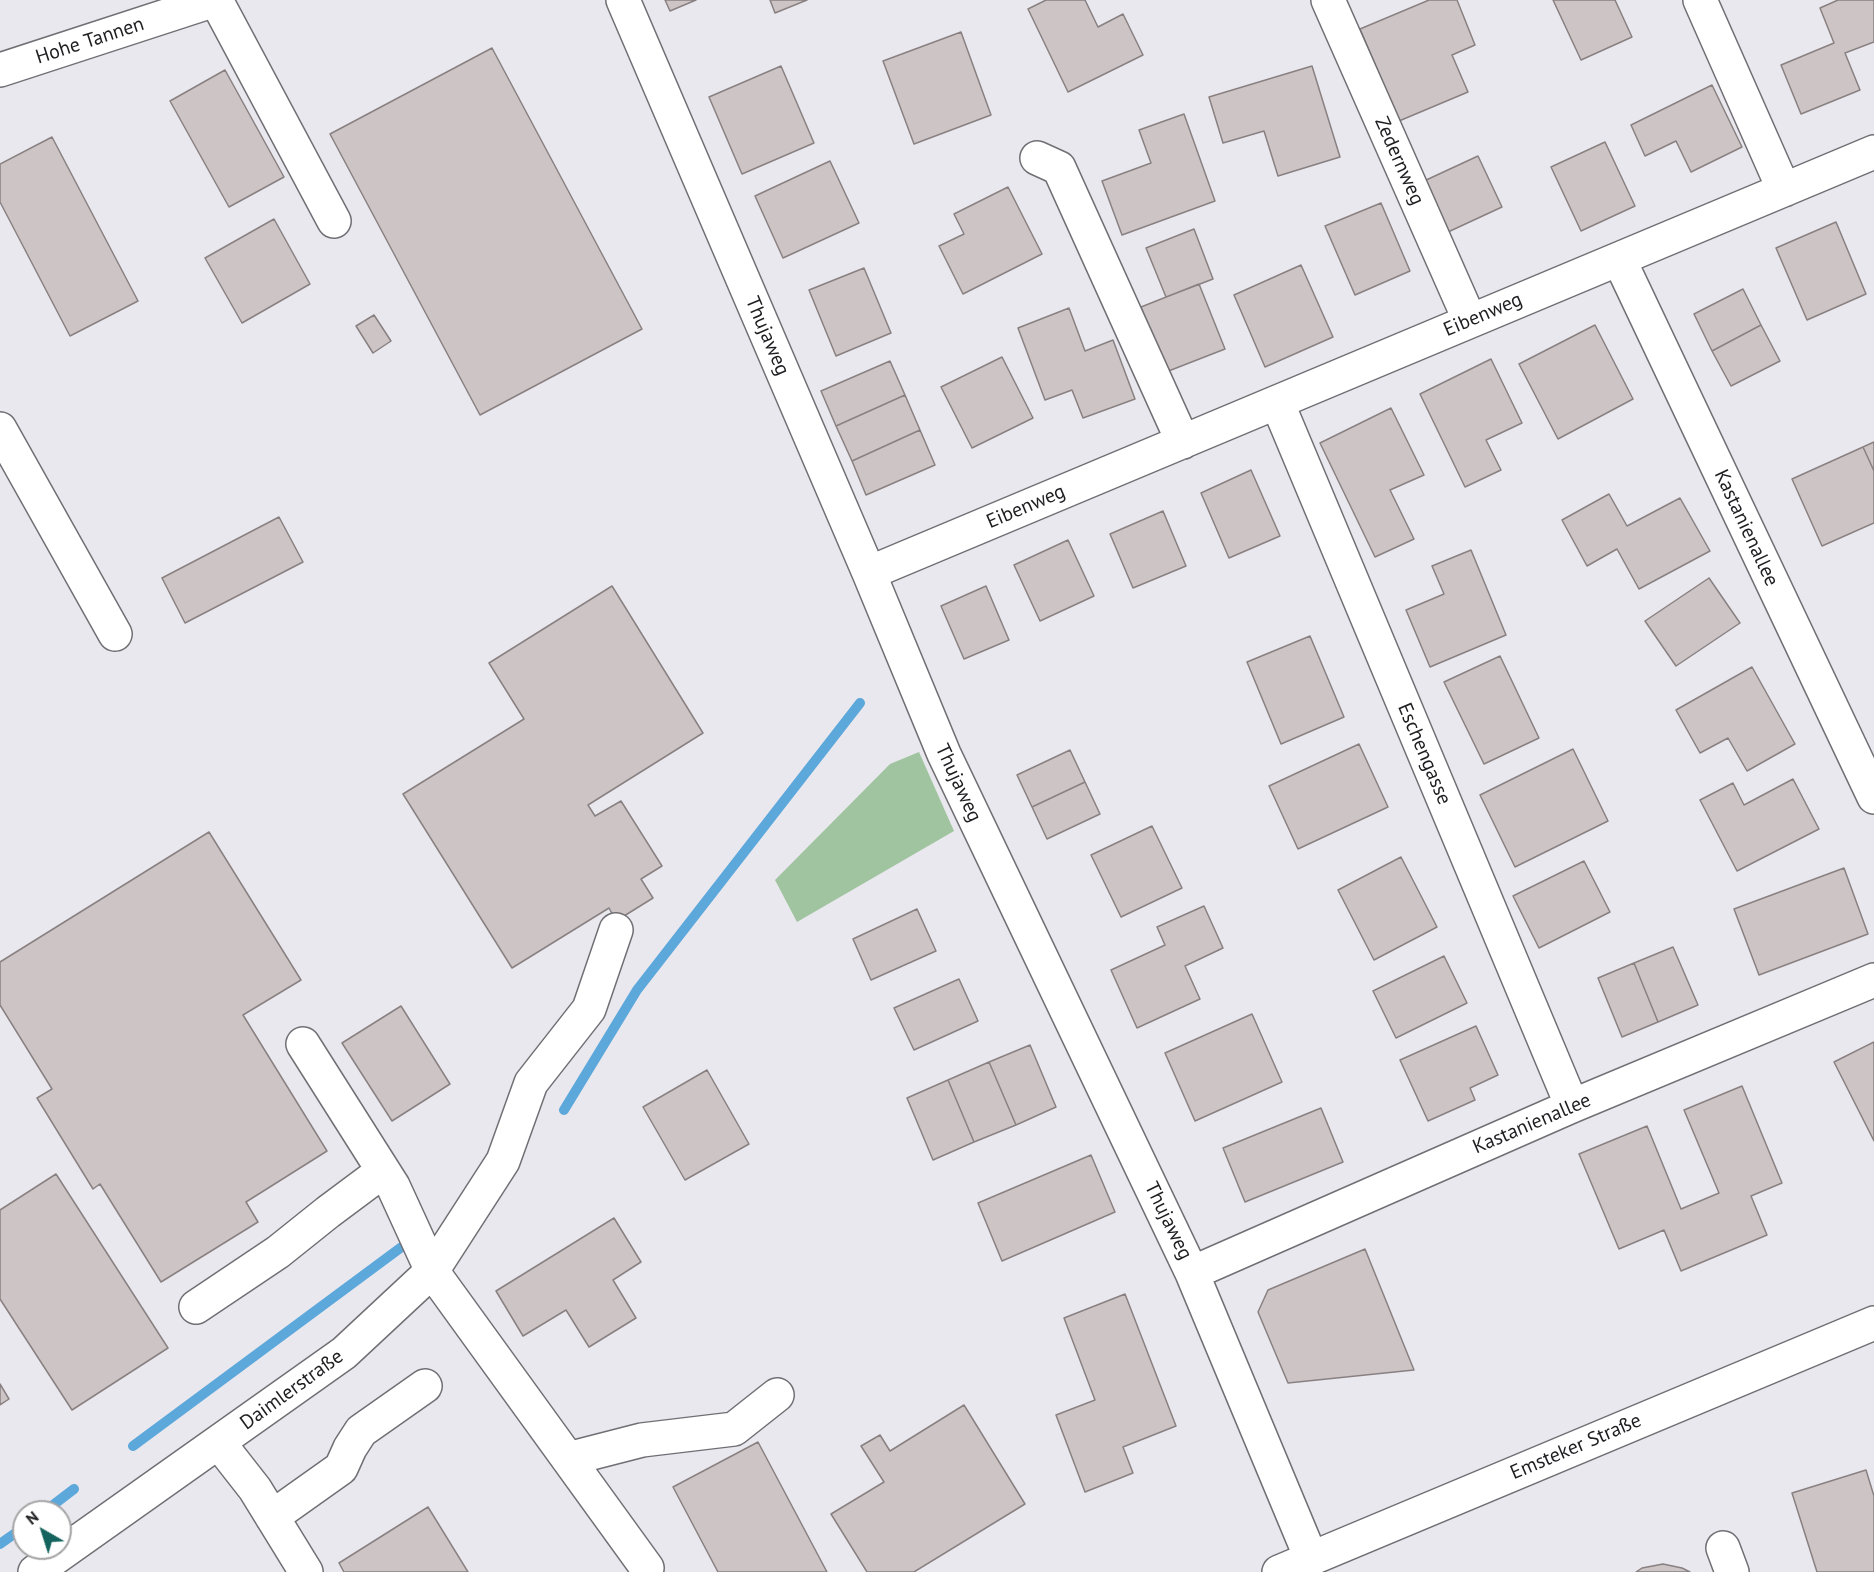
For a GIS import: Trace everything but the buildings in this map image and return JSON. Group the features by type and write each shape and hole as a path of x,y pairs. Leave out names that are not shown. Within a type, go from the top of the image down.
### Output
{"street":[{"name":"Hohe Tannen","path":"0,70 136,12 215,0"},
{"path":"215,0 334,221"},
{"name":"Thujaweg","path":"623,0 869,573 944,754 1192,1273 1311,1558"},
{"name":"Zedernweg","path":"1328,0 1470,321"},
{"path":"1700,0 1784,190"},
{"name":"Eibenweg","path":"869,573 1874,152"},
{"path":"1037,158 1059,168 1183,442"},
{"name":"Kastanienallee","path":"1619,259 1874,797"},
{"name":"Eschengasse","path":"1277,402 1572,1106"},
{"path":"0,429 115,634"},
{"name":"Daimlerstraße","path":"35,1572 344,1353 432,1271 503,1161 531,1083 588,1009 615,930"},
{"name":"Kastanienallee","path":"1192,1273 1572,1106 1874,980"},
{"path":"303,1044 393,1186 432,1271 647,1568"},
{"path":"196,1307 278,1252 383,1171"},
{"name":"Emsteker Straße","path":"1279,1572 1874,1323"},
{"path":"272,1517 341,1468 361,1431 425,1386"},
{"path":"568,1459 642,1440 734,1429 777,1395"},
{"path":"219,1443 255,1489 306,1572"}],"green space":[{"path":"919,752 954,831 797,922 775,880 890,764"}],"waterway":[{"path":"564,1110 637,990 860,703"},
{"path":"133,1446 407,1243"},
{"path":"60,1500 74,1489"},
{"path":"0,1544 12,1536"}]}
